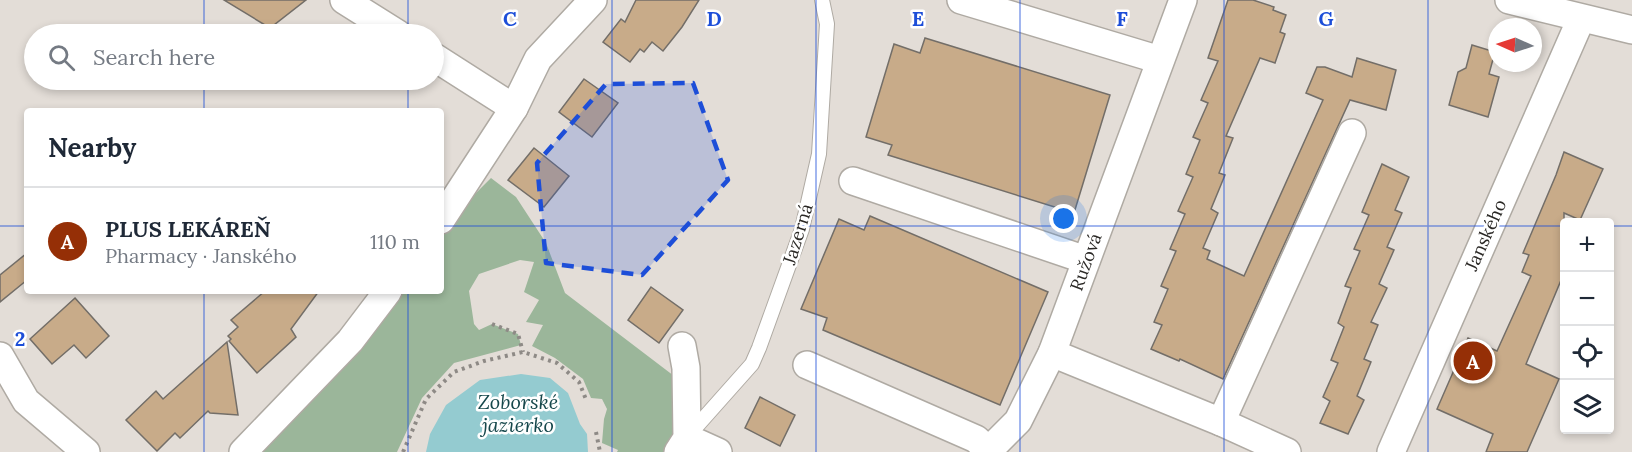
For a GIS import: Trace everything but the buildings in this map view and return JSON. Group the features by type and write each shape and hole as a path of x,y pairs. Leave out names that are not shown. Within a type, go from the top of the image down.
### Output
{"street":[{"path":"344,0 382,24"},
{"path":"444,215 514,108 538,59 593,0"},
{"path":"961,0 1160,60"},
{"name":"Ružová","path":"1052,353 1182,0"},
{"path":"1509,0 1632,30"},
{"name":"Janského","path":"1391,452 1581,19"},
{"path":"444,63 514,108"},
{"path":"1221,422 1352,133"},
{"path":"853,181 1086,261"},
{"path":"243,452 350,341 385,294"},
{"path":"682,346 686,368 683,445 717,452"},
{"path":"807,365 976,439 988,451 1018,421 1052,353 1221,422 1287,452"},
{"path":"0,356 26,401 86,452"}],"lane":[{"name":"Jazerná","path":"683,445 752,364 802,229 819,154 827,24 822,0"}],"path":[{"path":"492,324 518,334 523,352"},
{"path":"403,452 426,399 454,372 484,361 523,352 557,363 579,382 587,402"},
{"path":"596,432 600,452"}],"highlighted area":[{"path":"693,83 728,180 642,275 546,263 537,163 606,84"}],"green space":[{"path":"491,178 516,197 546,243 565,293 678,379 680,434 669,452 617,452 618,450 602,443 607,409 602,399 591,398 583,379 555,358 532,346 543,325 526,322 539,300 524,292 534,262 520,260 479,274 469,291 474,324 479,330 492,324 518,334 521,345 454,363 422,398 397,452 257,452 393,294 444,294 444,230 466,203"}],"water":[{"name":"Zoborské jazierko","path":"521,374 550,378 568,393 580,424 587,434 588,452 426,452 430,434 446,405 480,380"}],"place":[{"name":"PLUS LEKÁREŇ","path":"1473,361"}]}
